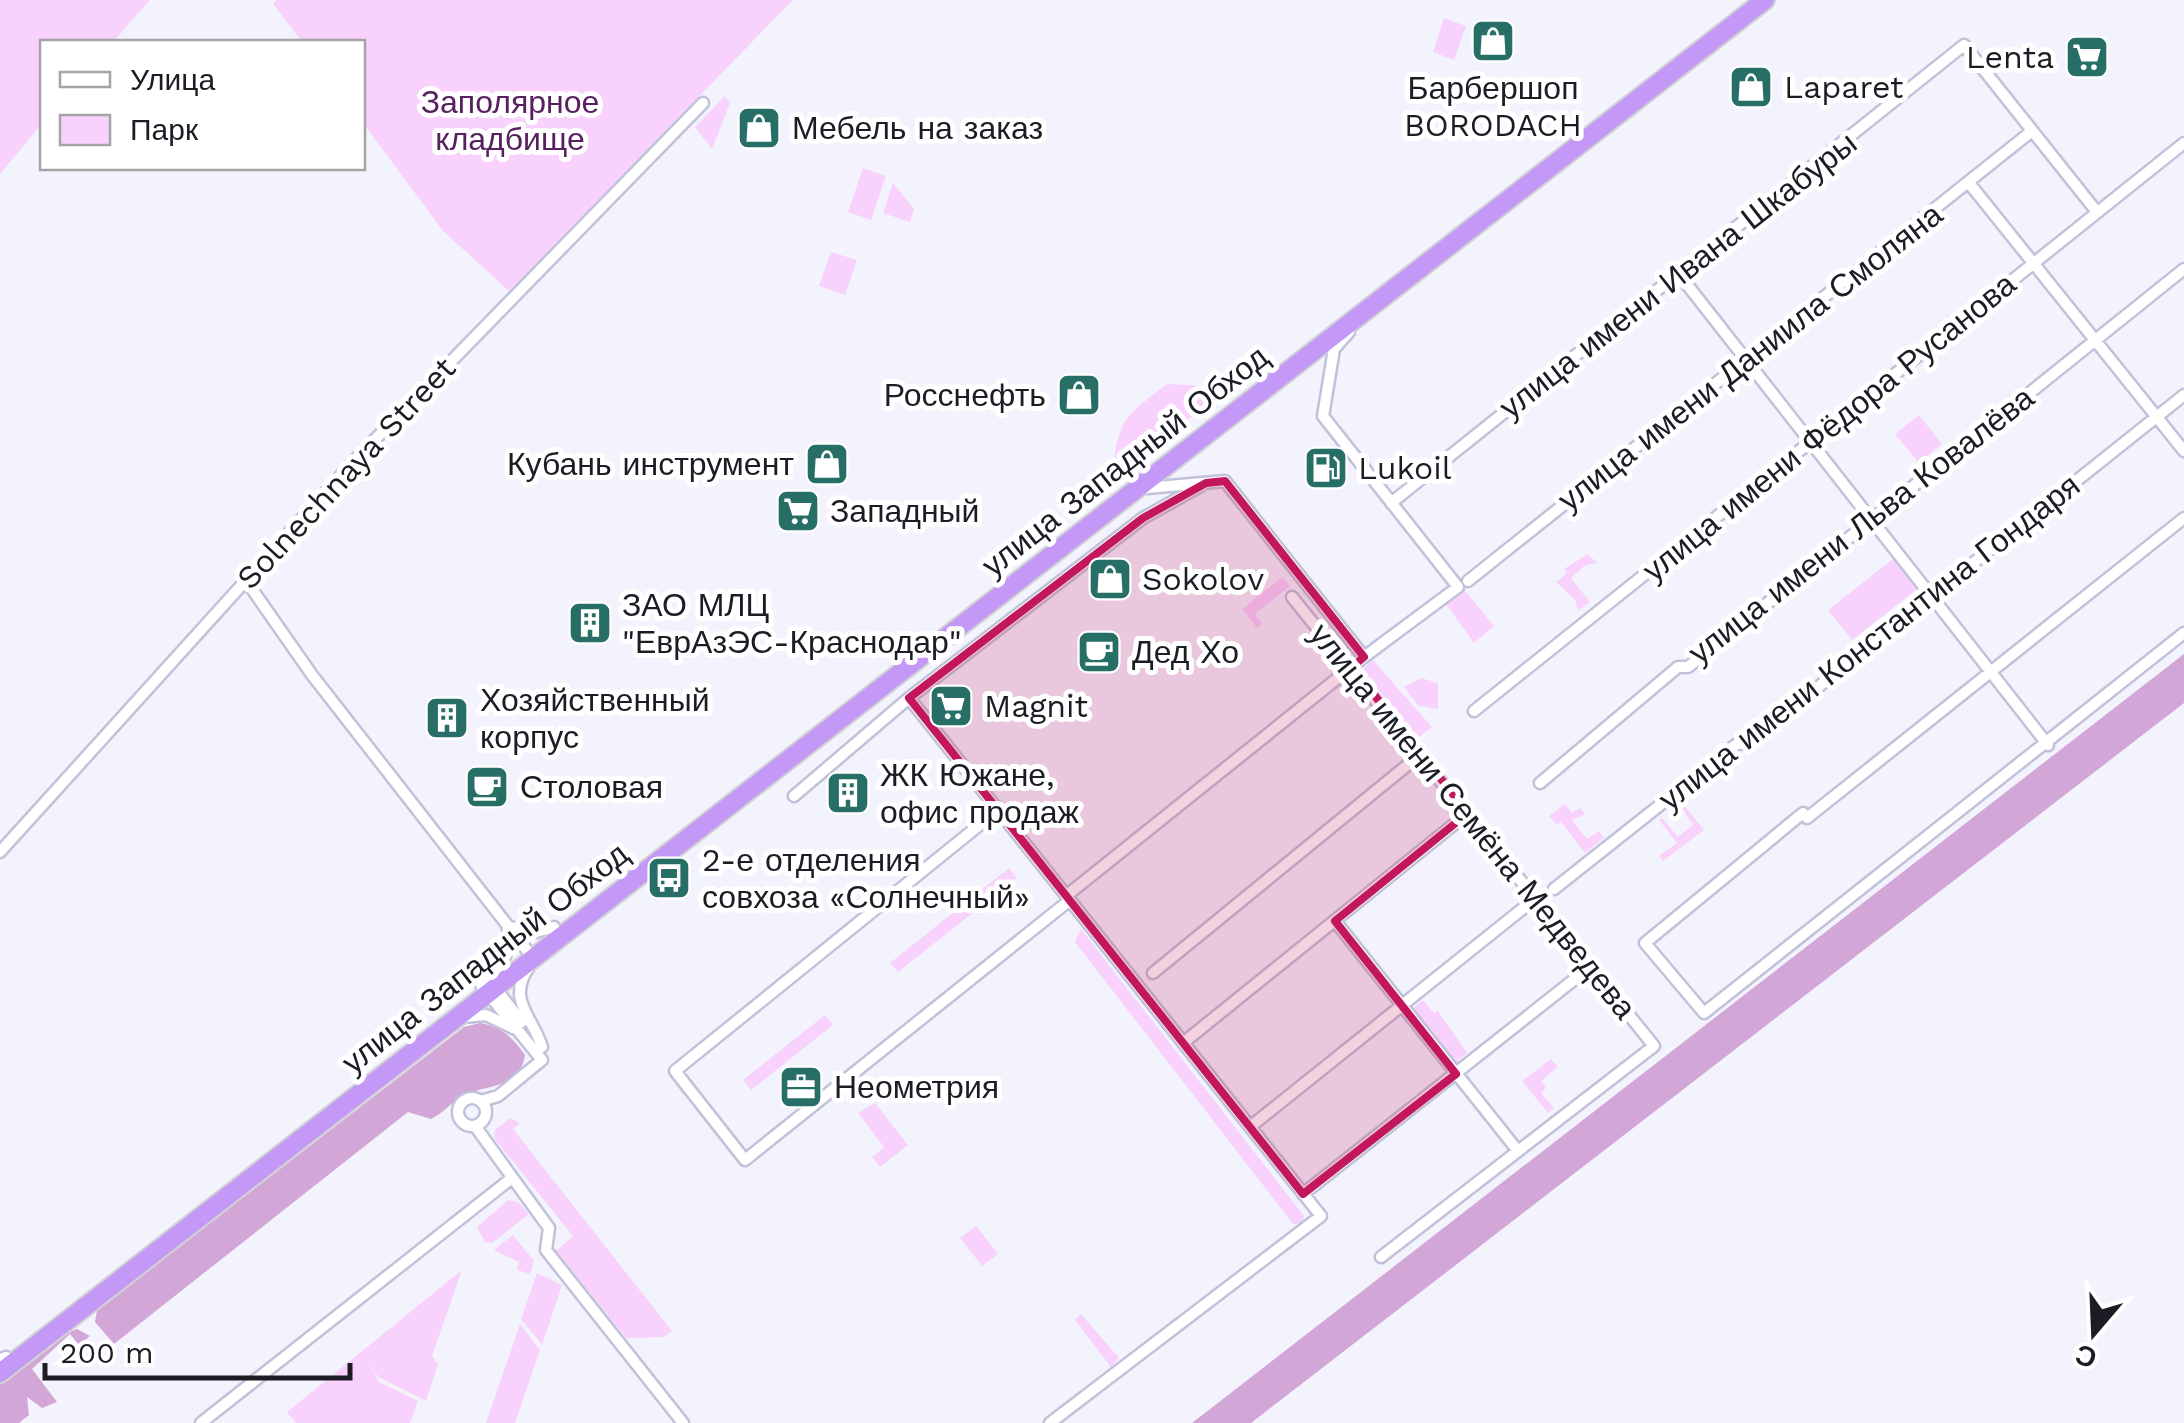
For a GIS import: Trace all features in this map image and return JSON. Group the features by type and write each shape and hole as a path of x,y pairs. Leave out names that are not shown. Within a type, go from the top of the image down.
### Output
{"highway":[{"name":"улица Западный Обход","path":"534,952 554,926 1750,0"},
{"name":"улица Западный Обход","path":"1,1363 1766,0"},
{"name":"улица Западный Обход","path":"1,1363 445,1028 491,983"}],"street":[{"name":"улица имени Ивана Шкабуры","path":"1392,503 1964,45 2032,131"},
{"name":"Solnechnaya Street","path":"0,852 245,579 702,102"},
{"path":"2032,131 2097,212"},
{"name":"улица имени Даниила Смоляна","path":"1468,581 2032,131"},
{"name":"улица имени Фёдора Русанова","path":"1474,710 2184,144"},
{"path":"1969,184 2184,451"},
{"name":"улица имени Льва Ковалёва","path":"1540,783 1678,666 1688,668 2184,268"},
{"path":"1678,273 2048,744"},
{"path":"998,810 675,1071 745,1160 1068,898 1240,752 1458,587 1323,416 1334,349 1393,290"},
{"name":"улица имени Константина Гондаря","path":"1554,889 1737,744 1748,743 2184,395"},
{"path":"794,796 909,698 1142,518 1206,482"},
{"path":"1110,510 1157,484 1224,482 1364,657"},
{"path":"2184,518 1645,943 1704,1013 2184,633"},
{"path":"245,579 312,675 508,926 534,952 518,994 542,1048 542,1060"},
{"name":"улица имени Семёна Медведева","path":"1292,598 1352,667 1654,1046 1518,1151"},
{"path":"909,698 1321,1216 1050,1423"},
{"path":"1152,972 1422,754"},
{"path":"1183,1043 1468,814"},
{"path":"1250,1127 1536,898"},
{"path":"1335,920 1518,1151 1381,1257"},
{"path":"508,926 536,932 554,926"},
{"path":"491,983 508,951 508,926"},
{"path":"1303,1194 1590,967"},
{"path":"491,983 542,1048"},
{"path":"491,983 518,1032 542,1060"},
{"path":"445,1028 474,1014 496,1018 518,1032"},
{"path":"542,1060 498,1096 481,1101 468,1099 459,1108 462,1122 475,1126 550,1228 546,1250 683,1423"},
{"path":"475,1126 486,1118 481,1101"},
{"path":"202,1423 512,1178"}],"highlighted area":[{"path":"1225,481 1364,657 1352,667 1468,813 1335,921 1456,1074 1303,1194 909,698 1143,518 1206,483"}],"green space":[{"path":"0,0 150,0 115,40 40,40 40,126 0,174"},
{"name":"Заполярное кладбище","path":"277,0 793,0 509,291 443,231 365,126 365,40 300,40 273,4"},
{"path":"1444,18 1466,26 1454,60 1433,52"},
{"path":"725,96 730,103 712,149 695,127"},
{"path":"863,168 886,176 871,220 848,212"},
{"path":"893,183 914,209 910,222 883,213"},
{"path":"831,252 857,260 845,295 819,286"},
{"path":"1167,384 1205,386 1215,398 1125,470 1114,466 1118,437 1128,418"},
{"path":"1919,415 1942,444 1919,463 1895,434"},
{"path":"1588,554 1597,563 1586,565 1571,578 1590,602 1578,611 1575,600 1556,582 1567,573 1564,569"},
{"path":"1893,559 1917,589 1852,640 1828,610"},
{"path":"1282,577 1290,586 1255,614 1262,624 1257,628 1242,609"},
{"path":"1463,588 1494,626 1474,643 1445,603"},
{"path":"1373,660 1432,727 1418,738 1362,670"},
{"path":"1421,678 1438,683 1438,709 1419,706 1404,687"},
{"path":"1679,799 1704,830 1663,861 1659,856 1677,843 1659,820 1662,818 1678,837 1693,825 1680,805 1672,810 1669,806"},
{"path":"1565,804 1572,813 1580,808 1585,814 1572,820 1587,839 1599,831 1604,838 1585,853 1561,822 1557,825 1549,816"},
{"path":"1009,868 1017,878 898,972 890,963"},
{"path":"1081,929 1304,1216 1303,1223 1293,1224 1075,942"},
{"path":"1423,1000 1434,1013 1438,1011 1467,1053 1455,1063 1413,1008"},
{"path":"825,1015 833,1025 751,1090 743,1080"},
{"path":"1551,1059 1558,1067 1541,1081 1546,1088 1541,1093 1554,1108 1548,1113 1522,1081"},
{"path":"875,1103 908,1145 880,1167 872,1157 884,1147 858,1113"},
{"path":"510,1118 520,1123 513,1129 672,1331 665,1337 626,1338 556,1251 573,1236 494,1138 495,1130"},
{"path":"508,1200 518,1202 529,1214 492,1243 485,1242 477,1227"},
{"path":"976,1226 998,1254 982,1266 960,1238"},
{"path":"513,1235 534,1261 530,1274 517,1270 519,1262 494,1250"},
{"path":"462,1270 432,1356 438,1364 426,1401 378,1377 369,1361 379,1382 418,1401 410,1423 296,1423 287,1412"},
{"path":"537,1273 562,1285 542,1345 521,1319"},
{"path":"1081,1314 1119,1358 1111,1367 1075,1320"},
{"path":"520,1324 540,1350 515,1423 486,1423"}],"shaded area":[{"path":"2184,654 2184,703 1251,1423 1192,1423"},
{"path":"480,1023 506,1034 525,1055 522,1066 509,1080 463,1096 431,1119 408,1112 114,1344 95,1322 97,1310 464,1027"},
{"path":"77,1329 90,1336 79,1345 70,1334 32,1369 57,1402 42,1408 27,1397 29,1415 19,1423 0,1423 0,1382 60,1336"}],"place":[{"name":"Барбершоп BORODACH","path":"1493,41"},
{"name":"Lenta","path":"2087,57"},
{"name":"Laparet","path":"1751,87"},
{"name":"Мебель на заказ","path":"759,128"},
{"name":"Росснефть","path":"1079,395"},
{"name":"Кубань инструмент","path":"827,464"},
{"name":"Lukoil","path":"1326,468"},
{"name":"Западный","path":"798,511"},
{"name":"Sokolov","path":"1110,579"},
{"name":"ЗАО МЛЦ \"ЕврАзЭС-Краснодар\"","path":"590,623"},
{"name":"Дед Хо","path":"1099,652"},
{"name":"Magnit","path":"951,706"},
{"name":"Хозяйственный корпус","path":"447,718"},
{"name":"Столовая","path":"487,787"},
{"name":"ЖК Южане, офис продаж","path":"848,793"},
{"name":"2-е отделения совхоза «Солнечный»","path":"669,878"},
{"name":"Неометрия","path":"801,1087"}]}
